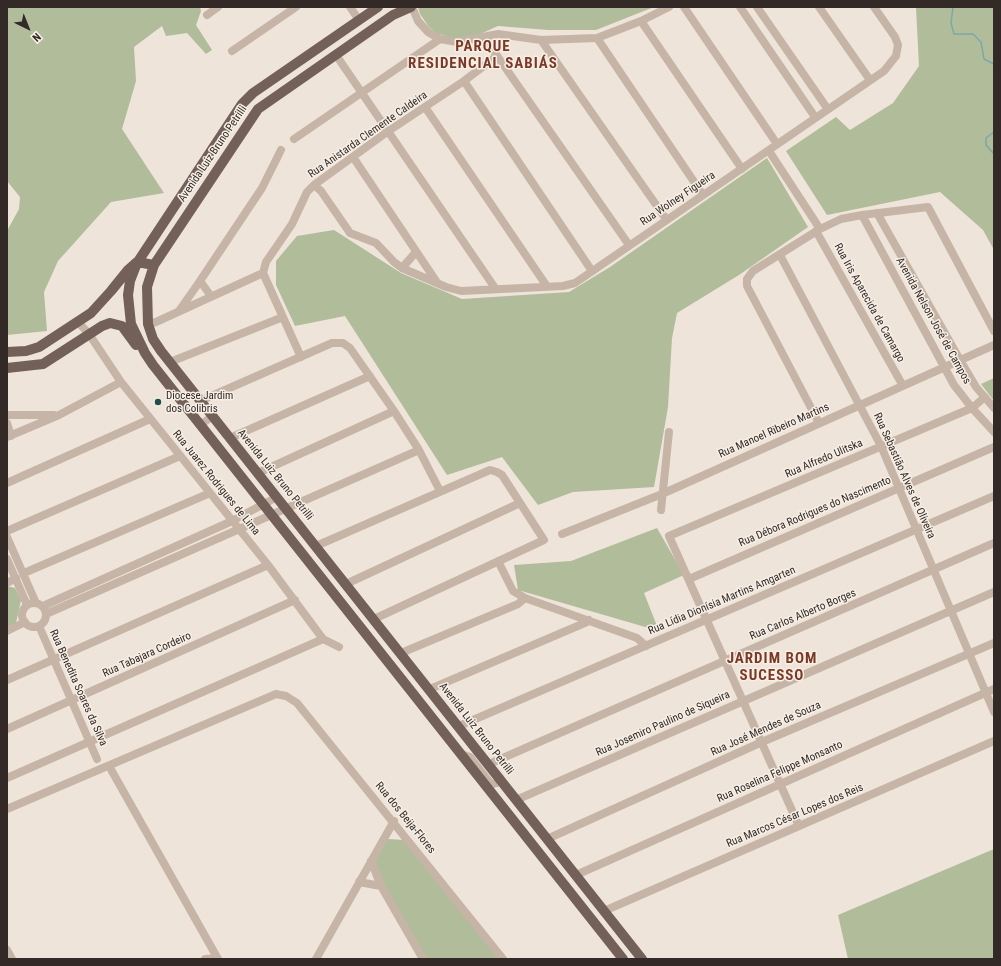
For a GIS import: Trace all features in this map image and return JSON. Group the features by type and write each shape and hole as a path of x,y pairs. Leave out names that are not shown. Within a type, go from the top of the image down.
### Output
{"main road":[{"name":"Avenida Luiz Bruno Petrilli","path":"378,7 253,93 242,104 138,262 130,281 129,310 131,324 145,353 200,425 623,959"},
{"name":"Avenida Luiz Bruno Petrilli","path":"412,7 393,15 264,104 254,114 154,264 147,288 148,324 153,339 200,401 430,689 642,959"},
{"path":"359,20 369,32"},
{"path":"324,44 327,52 334,56"},
{"path":"242,104 254,114"},
{"path":"7,352 19,352 33,349 91,313 128,270 138,262 154,264"},
{"path":"7,368 31,367 43,364 106,324 118,324 145,353"}],"street":[{"path":"207,15 218,7"},
{"path":"232,51 296,7"},
{"path":"350,7 359,20"},
{"path":"412,7 422,27 440,39 457,42 498,34 541,40 597,38 641,21 669,7"},
{"path":"684,7 777,144"},
{"path":"740,7 816,117"},
{"path":"758,7 827,108"},
{"path":"819,7 870,80"},
{"name":"Rua Wolney Figueira","path":"314,186 321,191 350,233 376,243 394,262 402,268 461,291 495,288 563,286 575,283 666,219 742,169 827,108 870,80 890,64 898,51 898,45 895,37 874,7"},
{"path":"641,21 742,169"},
{"path":"484,37 629,245"},
{"path":"597,38 703,195"},
{"path":"294,139 440,39"},
{"path":"541,40 666,219"},
{"path":"334,56 495,288"},
{"name":"Rua Anistarda Clemente Caldeira","path":"263,273 266,262 292,224 307,192 387,132 464,81 497,56"},
{"path":"464,81 592,271"},
{"path":"425,107 546,286"},
{"path":"178,311 262,188 281,150"},
{"name":"Rua Iris Aparecida de Camargo","path":"769,150 818,230 903,386"},
{"path":"352,158 437,282"},
{"path":"819,423 747,288 749,276 818,230 841,219 928,207 994,332"},
{"name":"Avenida Nelson José de Campos","path":"878,213 960,360 985,398 994,408"},
{"name":"Avenida Nelson José de Campos","path":"862,215 954,385 994,432"},
{"path":"402,268 416,252"},
{"name":"Rua Sebastião Alves de Oliveira","path":"780,255 881,446 994,712"},
{"path":"148,324 263,273 301,357"},
{"path":"200,280 211,296"},
{"path":"170,362 283,317"},
{"name":"Rua Juarez Rodrigues de Lima","path":"78,322 89,334 121,382 238,530 268,565 323,639"},
{"path":"200,401 332,343 341,342 348,346 394,411 419,450 440,491"},
{"name":"Rua Manoel Ribeiro Martins","path":"562,534 662,494 994,345"},
{"path":"230,438 370,376"},
{"path":"7,423 9,436 59,414 121,382"},
{"name":"Rua Alfredo Ulitska","path":"689,579 670,536 972,408 985,398"},
{"path":"258,473 394,411"},
{"path":"7,415 59,414"},
{"path":"200,425 213,416"},
{"path":"7,483 150,419"},
{"path":"661,510 670,432"},
{"name":"Rua Débora Rodrigues do Nascimento","path":"689,579 994,447"},
{"path":"27,605 42,608 238,530 270,514 419,450"},
{"path":"7,531 180,456"},
{"path":"316,546 490,470 502,475 544,540 374,619"},
{"path":"24,573 210,493"},
{"name":"Rua Lídia Dionísia Martins Amgarten","path":"459,726 994,496"},
{"path":"42,608 232,521 263,506 277,497"},
{"path":"346,584 520,503"},
{"path":"7,537 42,608 44,621 39,626 31,627 25,622 22,615 27,605 7,559"},
{"name":"Rua Carlos Alberto Borges","path":"489,764 994,544"},
{"path":"498,561 513,591 525,598 637,638 646,646"},
{"path":"7,680 268,565"},
{"path":"7,583 16,578"},
{"path":"689,579 799,826"},
{"name":"Rua Josemiro Paulino de Siqueira","path":"516,800 994,592"},
{"path":"401,653 518,604 525,598"},
{"name":"Rua Tabajara Cordeiro","path":"7,729 295,600"},
{"path":"430,689 588,622 588,620"},
{"path":"7,631 25,622"},
{"name":"Rua Benedita Soares da Silva","path":"39,626 97,759"},
{"path":"7,778 323,639 339,647"},
{"name":"Rua José Mendes de Souza","path":"548,839 762,742 994,643"},
{"name":"Rua Roselina Felippe Monsanto","path":"576,875 994,689"},
{"name":"Rua dos Beija-Flores","path":"109,766 276,694 286,696 297,703 394,821 503,959"},
{"name":"Rua Marcos César Lopes dos Reis","path":"604,911 994,741"},
{"path":"461,754 470,757 491,784 497,783 500,778"},
{"path":"7,809 109,766 218,959 205,959"},
{"path":"496,798 495,788 502,786 508,788"},
{"path":"316,959 394,821"},
{"path":"371,861 381,886 423,959"},
{"path":"359,882 381,886"},
{"path":"7,950 12,959"}],"green space":[{"path":"7,7 200,7 201,11 196,25 212,50 206,54 187,33 166,36 162,26 134,47 136,81 122,129 164,193 111,202 58,261 44,292 47,331 7,335 7,231 19,209 20,197 7,181"},
{"path":"418,7 654,7 596,30 548,30 498,26 478,35 454,39 436,33 429,27 420,14"},
{"path":"916,7 994,7 994,250 983,230 940,192 827,215 786,151 836,117 850,130 893,103 919,66"},
{"path":"767,158 808,227 739,275 677,313 672,338 668,407 654,487 573,492 538,505 502,457 447,475 345,316 295,326 276,285 276,261 297,236 334,230 401,273 462,299 569,292 610,267"},
{"path":"994,378 994,401 981,384"},
{"path":"657,528 684,575 644,593 659,631 518,590 514,565 571,561"},
{"path":"7,586 15,588 21,600 16,623 7,627"},
{"path":"388,839 405,840 500,959 426,959 382,883 375,861"},
{"path":"994,849 994,959 848,959 838,915"}],"waterway":[{"path":"953,7 951,23 954,34 973,34 981,42 984,59 994,64"},
{"path":"994,132 986,138 986,145 994,154"}],"place":[{"name":"Diocese Jardim dos Colibris","path":"158,402"}],"district":[{"name":"PARQUE RESIDENCIAL SABIÁS","path":"483,56"},
{"name":"JARDIM BOM SUCESSO","path":"772,668"}]}
